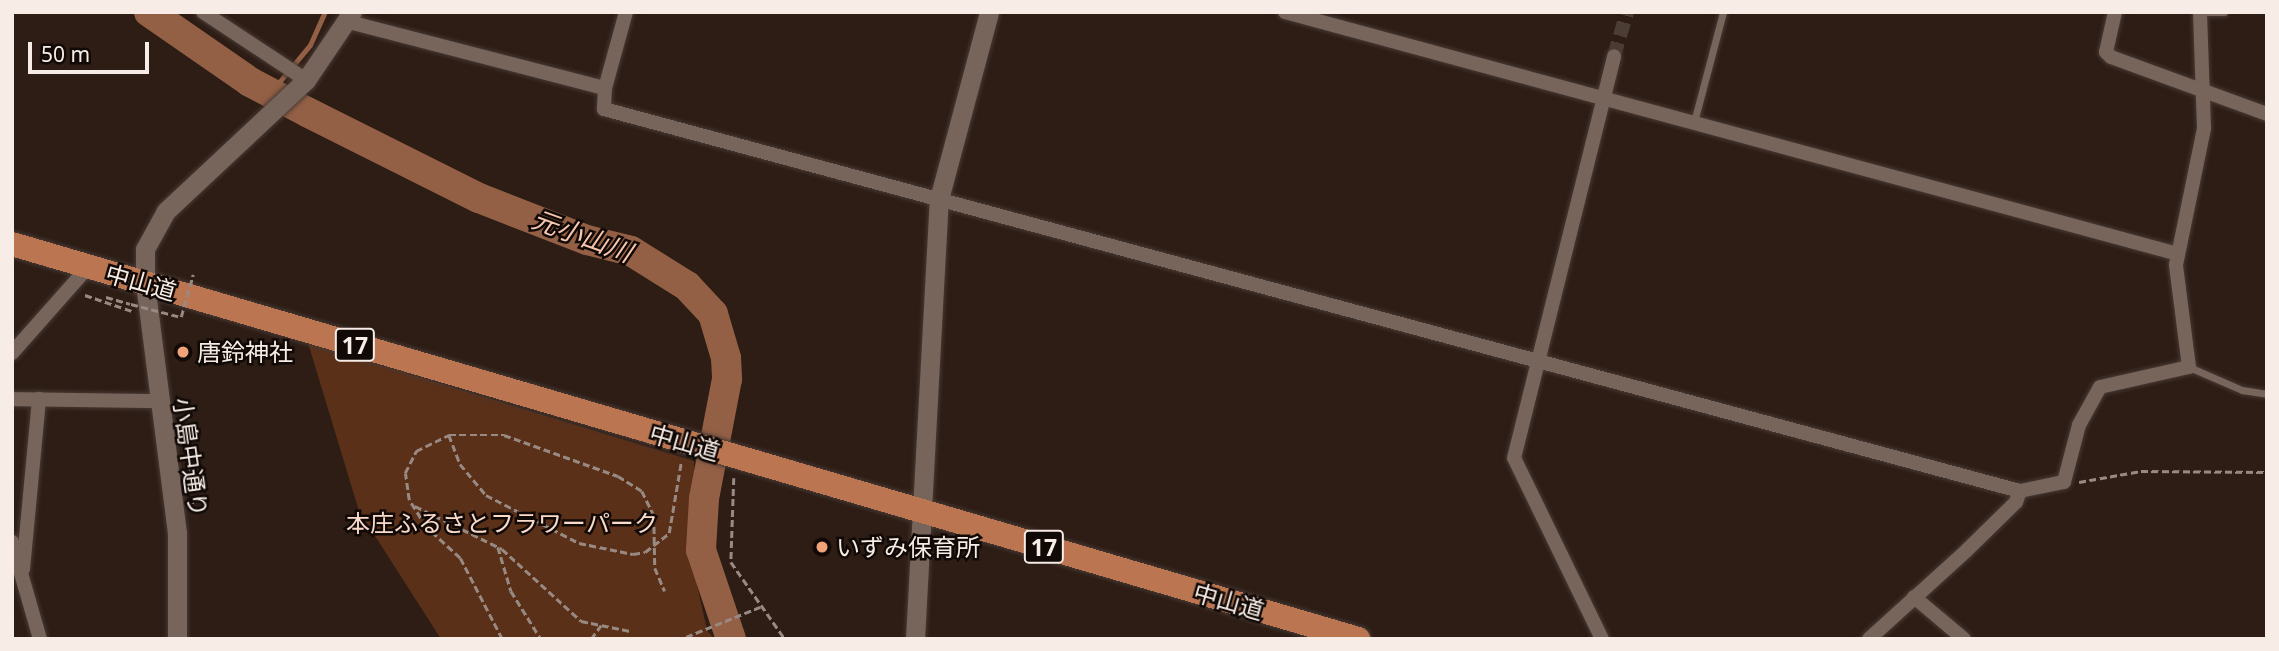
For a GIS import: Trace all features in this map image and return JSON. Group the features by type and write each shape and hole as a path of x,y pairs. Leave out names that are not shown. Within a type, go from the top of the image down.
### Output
{"highway":[{"name":"中山道","path":"12,244 1358,639"}],"street":[{"path":"203,12 300,85"},
{"path":"626,12 605,88 604,108 2020,491 2039,491 2064,482 2079,425 2100,387 2189,368 2176,284 2178,254 2204,128 2200,12"},
{"path":"915,639 918,510 939,199 989,12"},
{"path":"1285,12 2178,254"},
{"path":"2115,12 2106,45 2111,57 2267,114"},
{"path":"351,17 605,88"},
{"name":"小島中通り","path":"177,639 177,533 158,401 145,282 145,249 166,211 300,85 351,17"},
{"path":"1602,639 1514,458 1614,56"},
{"path":"12,353 88,267"},
{"path":"12,399 158,401"},
{"path":"23,569 39,399"},
{"path":"1869,639 2016,502 2020,491"},
{"path":"12,542 23,569 40,639"},
{"path":"1914,597 1964,639"}],"lane":[{"path":"1694,122 1723,12"},
{"path":"2200,12 2224,12"},
{"path":"2189,368 2242,390 2267,394"}],"path":[{"path":"106,297 181,317 192,275"},
{"path":"79,293 132,311"},
{"path":"449,435 468,474 486,495 515,514 579,543 608,551 645,552 653,542 669,533 691,444"},
{"path":"502,639 478,586 460,558 426,527 409,500 405,474 416,451 449,435 504,435 618,476 642,491 654,516 655,568 665,591"},
{"path":"733,457 728,538 731,562 785,639"},
{"path":"2064,482 2141,471 2267,472"},
{"path":"415,506 498,547 581,621 630,631"},
{"path":"498,547 511,591 541,639"},
{"path":"688,637 760,607"},
{"path":"591,639 601,625"}],"green space":[{"name":"本庄ふるさとフラワーパーク","path":"308,343 694,461 694,571 707,630 714,639 441,639 359,511"}],"waterway":[{"name":"元小山川","path":"149,12 250,82 479,198 587,240 631,251 687,286 713,314 726,358 727,379 704,499 701,550 731,639"},
{"path":"270,93 310,45 325,12"}],"tunnel":[{"path":"1614,56 1627,12"}],"place":[{"name":"唐鈴神社","path":"183,352"},
{"name":"いずみ保育所","path":"822,547"}]}
